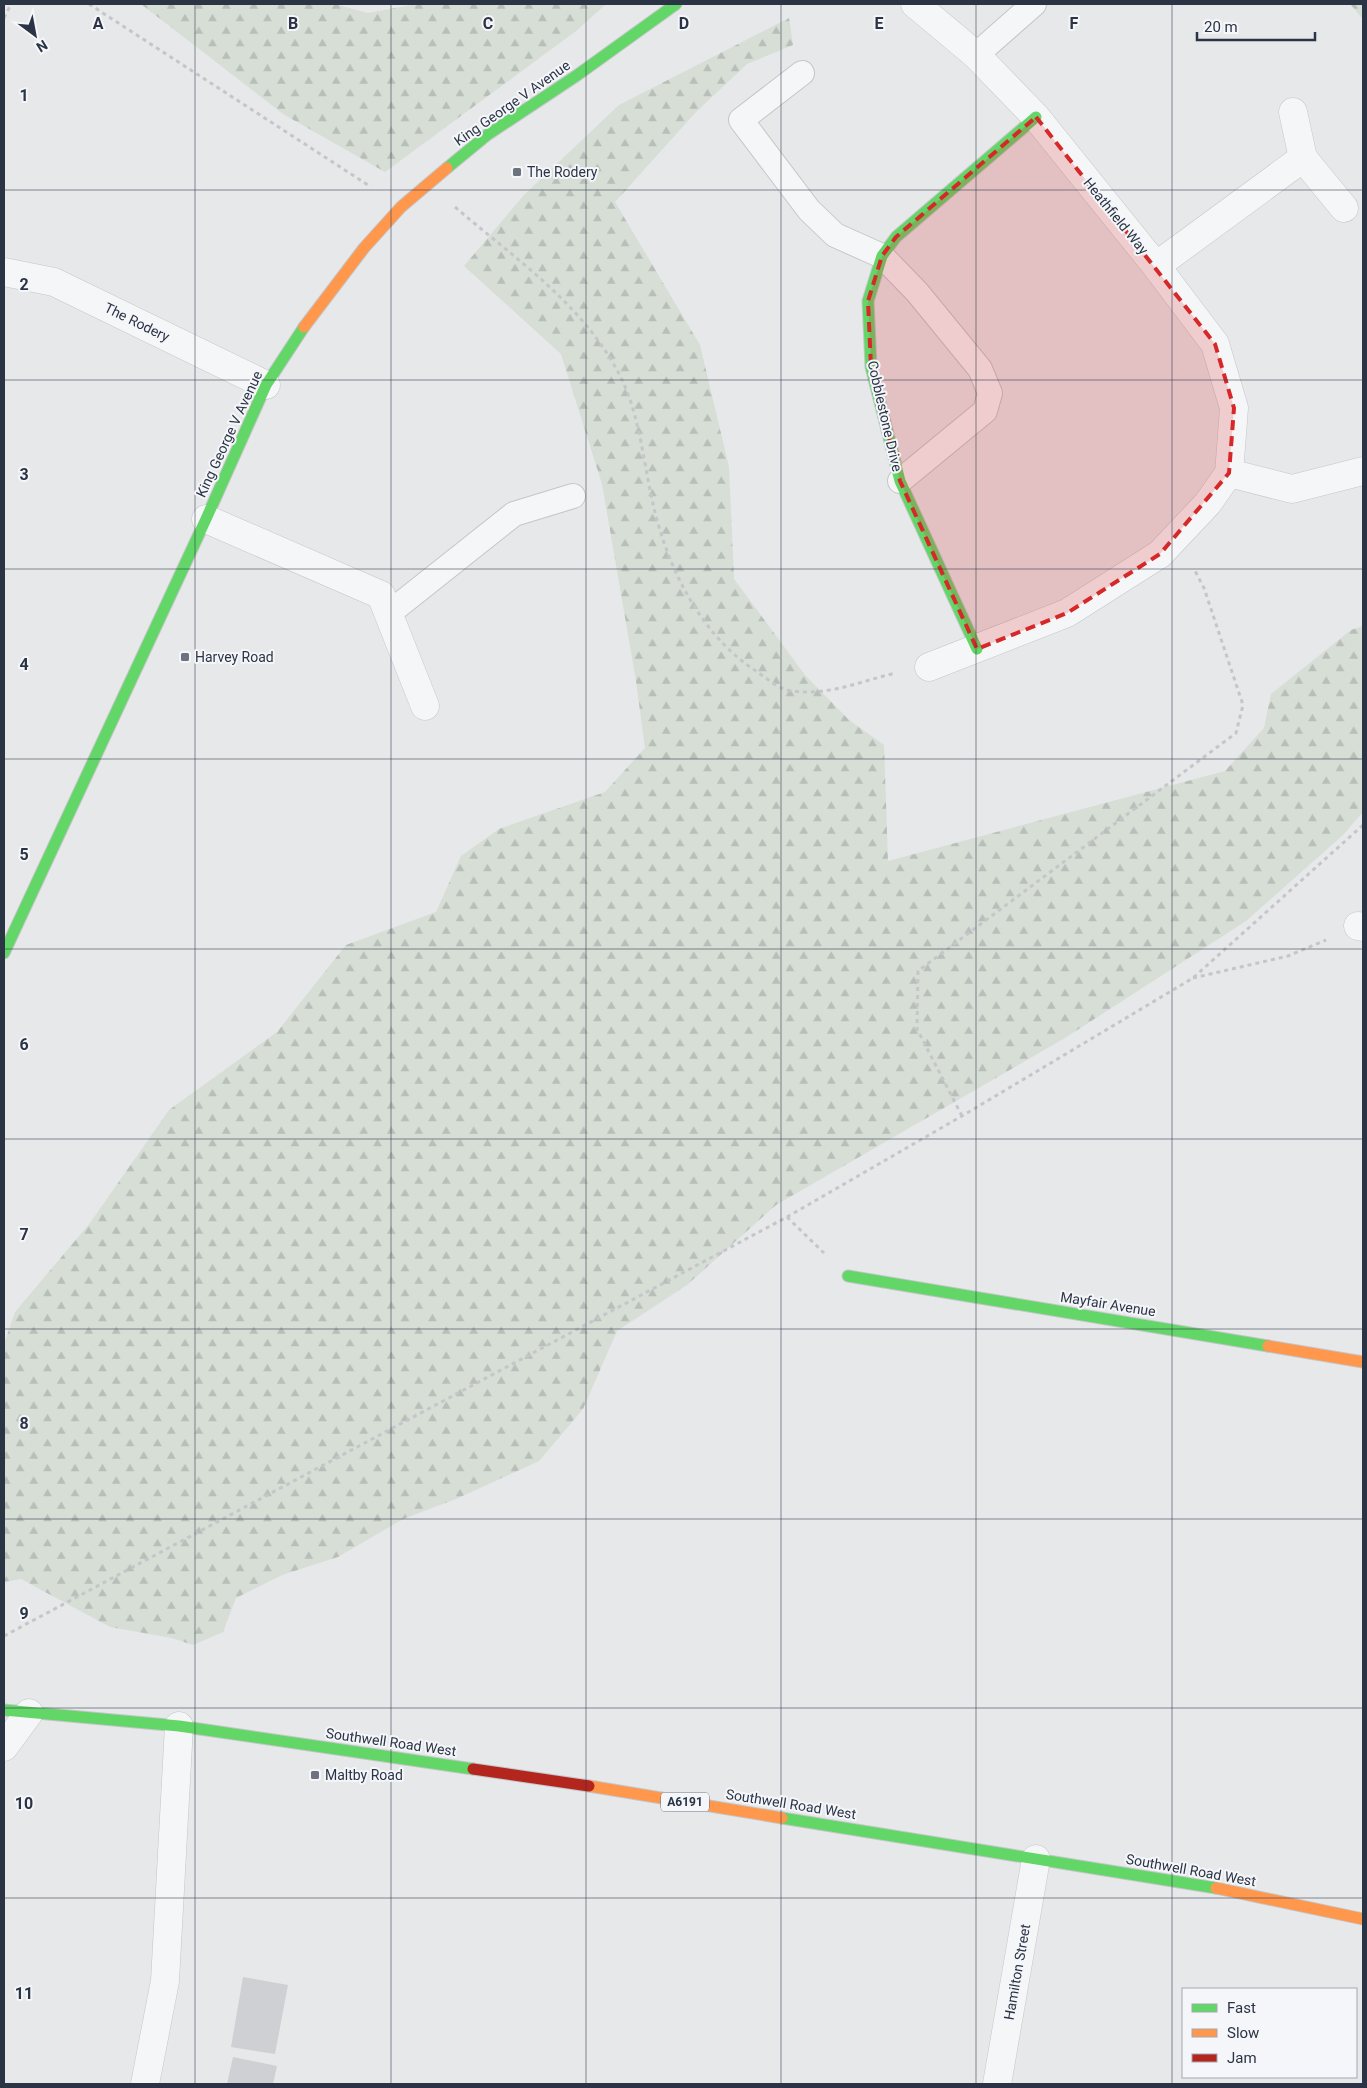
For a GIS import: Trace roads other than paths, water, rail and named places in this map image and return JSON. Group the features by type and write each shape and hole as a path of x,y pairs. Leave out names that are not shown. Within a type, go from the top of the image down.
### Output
{"street":[{"name":"King George V Avenue","path":"4,953 206,519 266,384 314,313 364,248 401,207 488,135 576,76 676,4"},
{"name":"Heathfield Way","path":"914,4 976,55 1036,117 1156,266 1215,344 1234,408 1229,473"},
{"path":"1294,112 1303,158 1344,208"},
{"name":"Cobblestone Drive","path":"977,649 900,481 870,367 868,301 882,256 896,237 1036,117"},
{"path":"1156,266 1303,158"},
{"name":"The Rodery","path":"4,272 54,282 266,384"},
{"path":"928,667 1067,613 1160,554 1208,503 1229,473 1292,489 1363,471"},
{"path":"206,519 381,595 425,706"},
{"name":"Mayfair Avenue","path":"848,1276 1363,1362"},
{"path":"4,1747 16,1712"},
{"name":"Southwell Road West","path":"16,1712 179,1726 544,1779 1240,1892 1363,1919"},
{"path":"145,2084 165,1981 179,1726"},
{"name":"Hamilton Street","path":"997,2084 1036,1859"}],"lane":[{"path":"976,55 1034,4"},
{"path":"802,73 741,120 808,210 835,235 882,256 917,292 980,369 990,393 984,411 900,481"},
{"path":"388,614 514,514 573,496"}],"place":[{"name":"The Rodery","path":"517,172"},
{"name":"Harvey Road","path":"185,657"},
{"name":"Maltby Road","path":"315,1775"}]}
